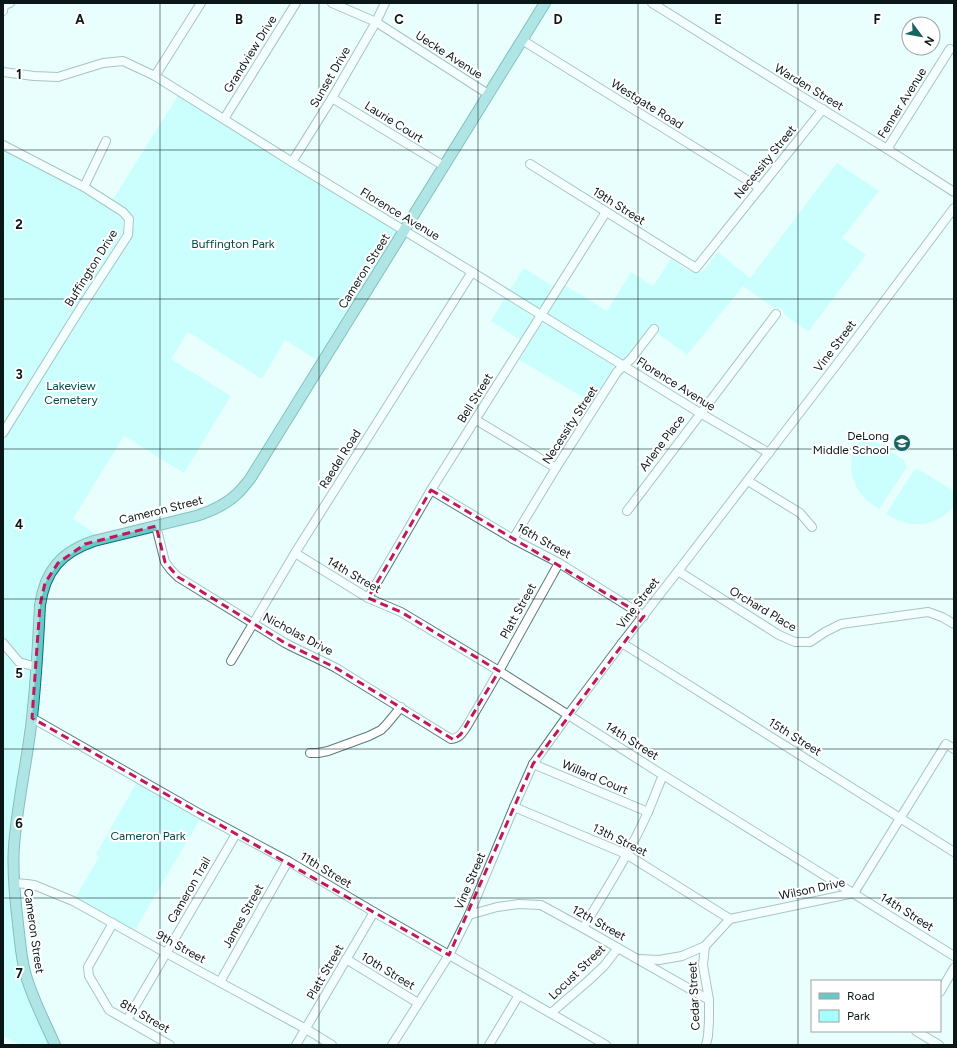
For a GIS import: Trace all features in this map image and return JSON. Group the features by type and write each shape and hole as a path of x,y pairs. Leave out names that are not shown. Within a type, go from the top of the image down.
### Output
{"main road":[{"name":"Cameron Street","path":"55,1045 25,973 14,883 14,848 32,718 40,606 45,584 58,562 66,555 85,544 196,516 222,506 238,494 250,479 545,3"}],"street":[{"path":"3,11 4,4 10,3"},
{"path":"155,76 201,3"},
{"name":"Grandview Drive","path":"224,119 296,3"},
{"name":"Uecke Avenue","path":"332,3 376,22 488,94"},
{"name":"Sunset Drive","path":"292,162 332,98 376,22 385,3"},
{"name":"Warden Street","path":"652,3 954,192"},
{"name":"Westgate Road","path":"522,40 760,188"},
{"name":"Fenner Avenue","path":"887,149 950,49"},
{"name":"Florence Avenue","path":"3,72 58,77 103,63 123,60 155,76 541,316 769,454"},
{"name":"Laurie Court","path":"332,98 444,166"},
{"name":"Necessity Street","path":"696,268 823,109"},
{"path":"84,187 106,141"},
{"name":"Buffington Drive","path":"3,145 84,187 123,212 129,219 128,235 3,433"},
{"name":"19th Street","path":"530,164 696,268"},
{"name":"Vine Street","path":"392,1045 449,955 469,915 533,764 622,643 769,454 954,208"},
{"name":"Bell Street","path":"368,598 431,490 606,212"},
{"name":"Raedel Road","path":"231,661 295,553 472,272"},
{"name":"Arlene Place","path":"627,510 776,314"},
{"name":"Necessity Street","path":"513,538 617,372 632,358 654,329"},
{"path":"476,420 556,468"},
{"path":"748,481 800,513 812,527"},
{"name":"16th Street","path":"431,490 559,563 644,616"},
{"name":"Nicholas Drive","path":"156,526 165,562 178,577 253,624 300,651 336,668 451,738 456,738"},
{"name":"14th Street","path":"295,553 368,598 401,612 499,671 954,956"},
{"name":"Platt Street","path":"456,738 464,730 499,671 559,563"},
{"name":"Orchard Place","path":"678,571 779,635 795,642 810,642 841,624 928,612 942,616 954,624"},
{"path":"3,642 19,662 36,667"},
{"name":"15th Street","path":"622,643 954,852"},
{"path":"310,753 328,751 381,730 401,707"},
{"name":"11th Street","path":"32,718 236,834 288,861 604,1044"},
{"name":"Wilson Drive","path":"730,918 854,893 946,744 954,749"},
{"name":"Willard Court","path":"533,764 648,812"},
{"path":"583,928 606,891 648,812 663,775"},
{"name":"13th Street","path":"514,807 626,854 730,918"},
{"name":"Cameron Trail","path":"127,1020 236,834"},
{"name":"James Street","path":"220,982 288,861"},
{"name":"9th Street","path":"14,883 34,885 73,901 306,1029 332,1045"},
{"name":"12th Street","path":"469,915 497,907 519,904 541,905 709,1000"},
{"name":"Platt Street","path":"296,1045 374,912"},
{"path":"639,960 659,960 682,956 705,946 730,918"},
{"name":"8th Street","path":"113,923 88,967 89,976 109,1010 170,1045"},
{"name":"Cedar Street","path":"705,946 703,965 709,1000 710,1021 706,1045"},
{"name":"Locust Street","path":"551,1013 593,977 618,948"},
{"name":"10th Street","path":"346,960 418,1003"},
{"path":"941,990 954,968"},
{"path":"489,1045 519,995"},
{"path":"921,1045 924,1033 938,1045"}],"highlighted area":[{"path":"431,490 644,616 533,764 449,955 32,718 40,605 45,583 58,563 85,544 156,526 165,562 178,577 285,643 336,668 454,740 461,734 499,671 401,612 368,598"}],"green space":[{"path":"179,94 391,227 396,232 317,360 285,340 262,379 188,332 171,359 231,396 184,473 124,436 73,519 97,535 87,537 74,543 57,556 37,588 27,707 10,834 8,884 12,923 25,986 49,1045 21,1045 3,1036 3,149 94,197 123,219 123,232 75,312 132,234 134,221 131,213 112,201"},
{"path":"837,163 879,191 842,238 866,255 808,332 784,314 781,308 774,308 743,286 687,355 652,329 629,358 624,361 620,360 549,316 548,313 550,309 565,285 607,311 631,272 653,286 671,259 682,267 691,271 700,272 704,270 718,252 750,278"},
{"path":"524,268 554,287 541,307 537,308 509,291"},
{"path":"505,298 533,317 533,321 522,341 491,321"},
{"path":"543,323 613,366 613,370 593,403 519,360"},
{"path":"862,433 904,460 907,467 879,509 866,500 856,487 851,471 852,456"},
{"path":"918,469 954,491 954,507 941,518 925,524 909,524 886,514 914,470"},
{"name":"Cameron Park","path":"137,782 200,819 135,930 75,898 99,857 96,854"}],"place":[{"name":"DeLong Middle School","path":"902,443"}],"park label":[{"name":"Buffington Park","path":"233,244"},
{"name":"Lakeview Cemetery","path":"71,393"}]}
